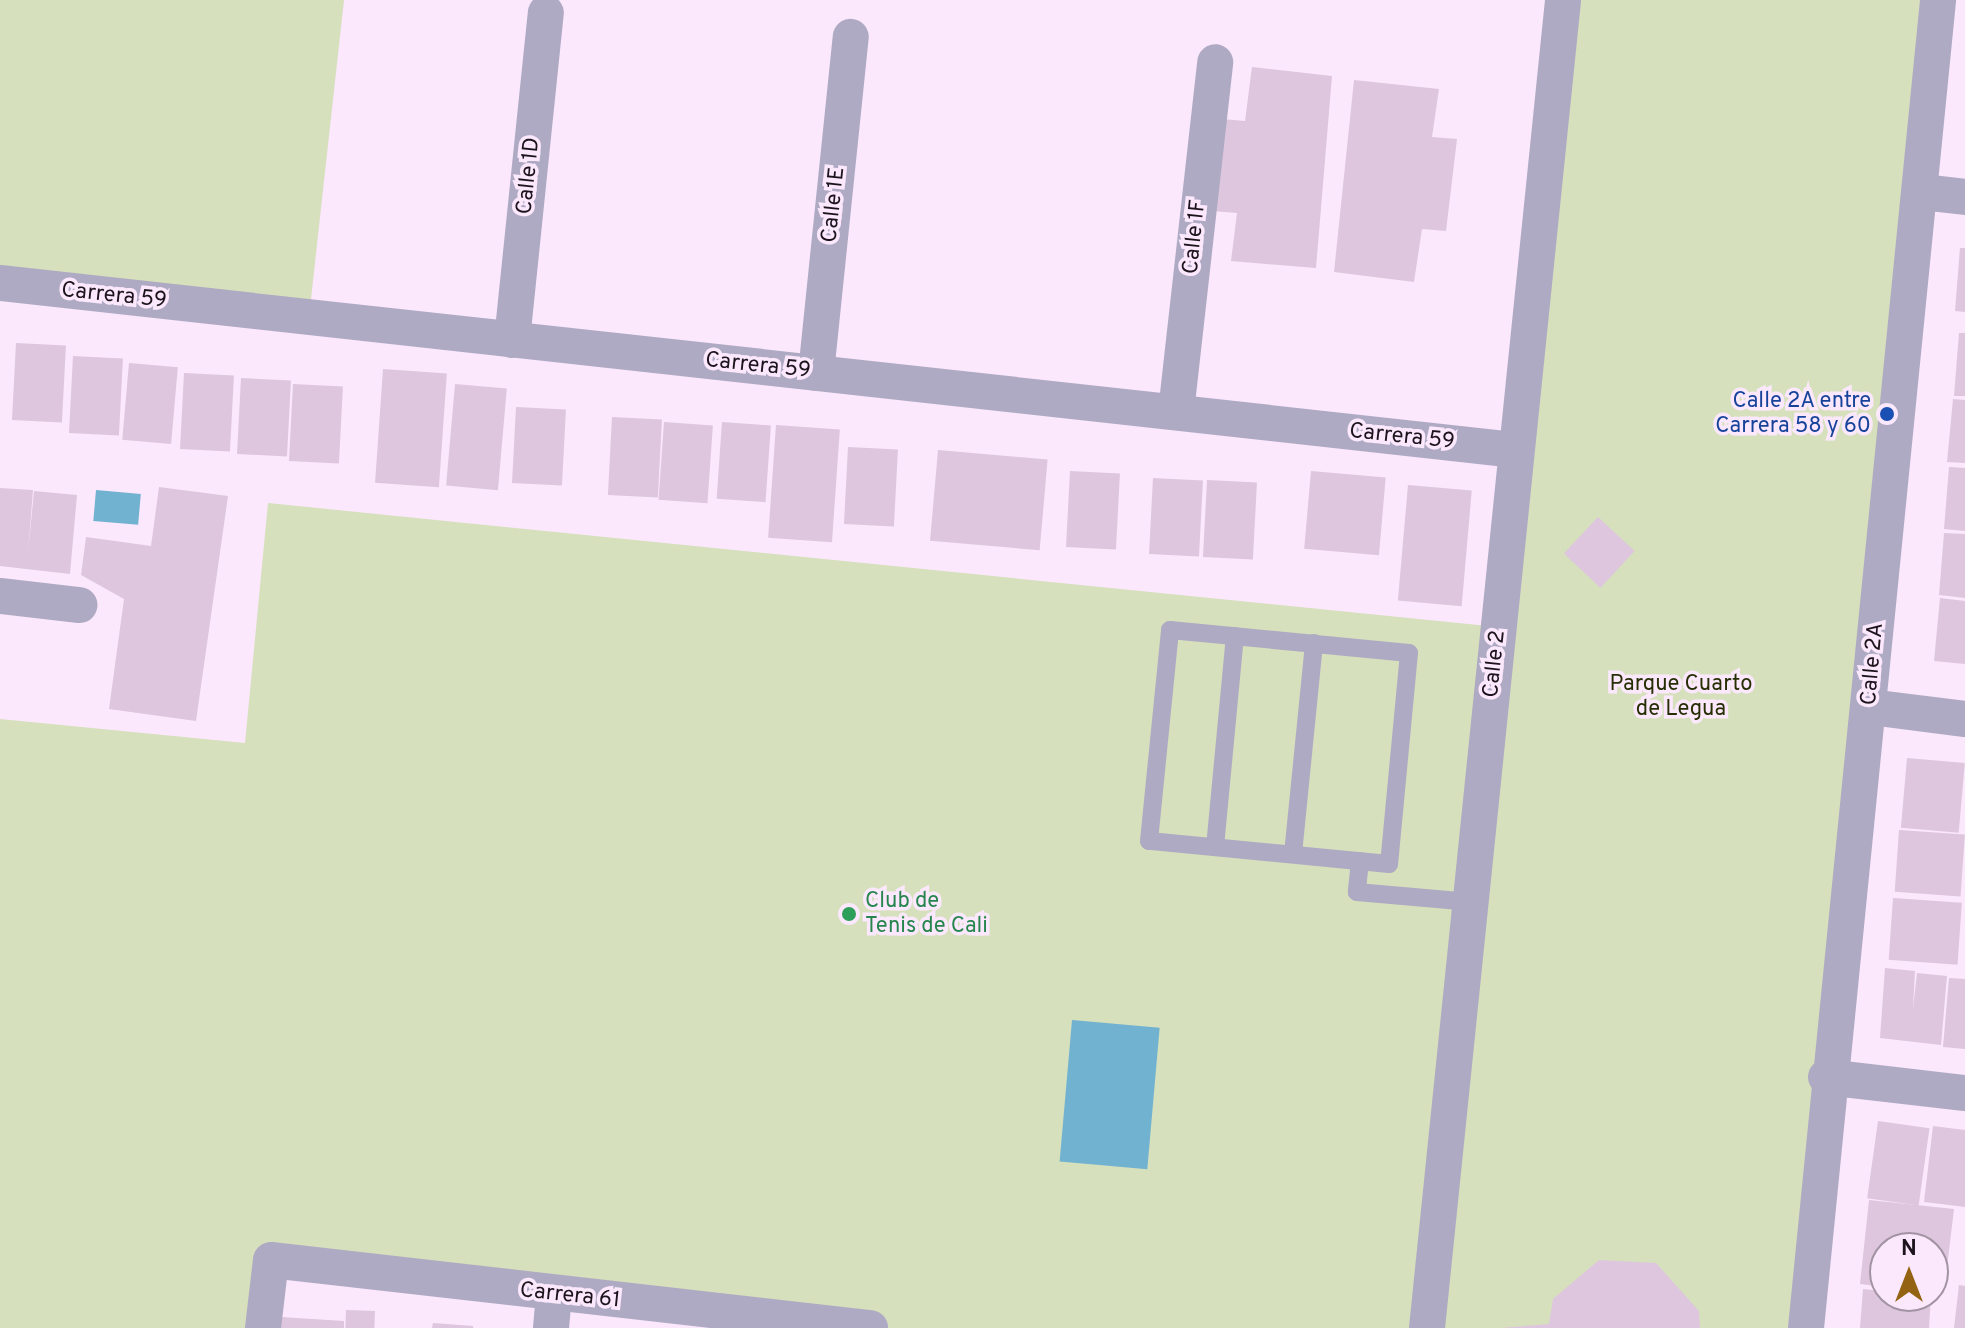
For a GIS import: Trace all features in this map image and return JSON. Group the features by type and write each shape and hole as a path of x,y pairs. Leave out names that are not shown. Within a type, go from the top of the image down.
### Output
{"street":[{"name":"Calle 2","path":"1427,1328 1563,0"},
{"name":"Calle 2A","path":"1806,1328 1826,1077 1870,707 1922,192 1938,0"},
{"name":"Calle 1D","path":"512,340 546,13"},
{"name":"Calle 1E","path":"816,373 851,37"},
{"name":"Calle 1F","path":"1176,412 1215,62"},
{"path":"1922,192 1965,197"},
{"name":"Carrera 59","path":"0,283 1516,450"},
{"path":"0,596 79,605"},
{"path":"1870,707 1965,719"},
{"path":"1826,1077 1965,1093"},
{"name":"Carrera 61","path":"263,1328 271,1260 552,1311 870,1328"}],"lane":[{"path":"1170,630 1314,643 1409,653 1389,864 1149,841 1170,630"},
{"path":"1215,847 1235,636"},
{"path":"1293,854 1314,643"},
{"path":"1360,861 1357,892 1471,902"}],"green space":[{"path":"0,0 344,0 309,317 0,283"},
{"name":"Parque Cuarto de Legua","path":"1563,0 1938,0 1806,1328 870,1328 271,1260 263,1328 0,1328 0,719 245,743 268,503 1498,627"}],"water":[{"path":"96,490 141,494 138,525 93,521"},
{"path":"1072,1020 1160,1028 1147,1169 1060,1161"}],"building":[{"path":"1252,67 1332,76 1316,268 1231,261 1237,213 1212,211 1222,119 1245,121"},
{"path":"1354,80 1439,89 1432,137 1457,139 1446,231 1422,229 1414,282 1334,272"},
{"path":"1960,248 1965,248 1965,312 1955,311"},
{"path":"1959,333 1965,333 1965,396 1954,396"},
{"path":"16,343 66,346 62,423 12,420"},
{"path":"73,356 123,359 119,436 69,433"},
{"path":"129,363 178,367 171,444 122,440"},
{"path":"383,369 447,373 439,487 375,483"},
{"path":"184,373 234,376 230,452 180,449"},
{"path":"241,378 291,381 287,457 237,454"},
{"path":"293,384 343,387 339,464 289,461"},
{"path":"455,384 507,389 498,490 446,486"},
{"path":"1953,399 1965,400 1965,463 1947,462"},
{"path":"516,407 566,410 562,486 512,483"},
{"path":"612,417 662,420 658,498 608,495"},
{"path":"664,422 713,425 707,503 659,500"},
{"path":"722,422 771,425 766,502 717,499"},
{"path":"776,425 840,429 832,542 768,538"},
{"path":"848,447 898,450 894,527 844,524"},
{"path":"938,450 1048,460 1040,550 930,541"},
{"path":"1949,467 1965,468 1965,531 1944,529"},
{"path":"1070,471 1120,474 1116,550 1066,547"},
{"path":"1311,471 1386,478 1379,555 1304,549"},
{"path":"1153,478 1203,481 1199,557 1149,554"},
{"path":"1207,480 1257,483 1253,560 1203,557"},
{"path":"1408,485 1472,491 1462,606 1398,601"},
{"path":"159,487 228,496 196,721 109,709 124,599 81,575 86,537 151,546"},
{"path":"0,488 33,490 28,553 34,491 77,495 70,574 0,566"},
{"path":"1598,517 1635,551 1600,588 1564,554"},
{"path":"1944,533 1965,534 1965,598 1939,595"},
{"path":"1940,598 1965,601 1965,664 1934,661"},
{"path":"1907,758 1965,763 1959,833 1901,828"},
{"path":"1899,830 1965,835 1961,896 1895,892"},
{"path":"1893,898 1962,903 1958,965 1889,960"},
{"path":"1885,968 1915,971 1913,1009 1917,973 1947,976 1941,1045 1880,1038"},
{"path":"1949,978 1965,979 1965,1049 1943,1047"},
{"path":"1878,1121 1929,1128 1919,1205 1867,1198"},
{"path":"1933,1126 1965,1130 1965,1207 1924,1202"},
{"path":"1869,1200 1954,1209 1949,1251 1949,1232 1869,1232 1869,1285 1860,1284"},
{"path":"1599,1260 1656,1263 1699,1311 1700,1328 1500,1328 1549,1324 1553,1299"},
{"path":"1959,1285 1965,1286 1965,1328 1954,1328"},
{"path":"1863,1289 1869,1290 1869,1312 1930,1312 1929,1328 1860,1328"},
{"path":"346,1310 375,1311 374,1328 345,1328"},
{"path":"281,1317 344,1321 344,1328 280,1328"},
{"path":"433,1323 473,1326 473,1328 432,1328"}],"place":[{"name":"Calle 2A entre Carrera 58 y 60","path":"1887,414"},
{"name":"Club de Tenis de Cali","path":"849,914"}]}
